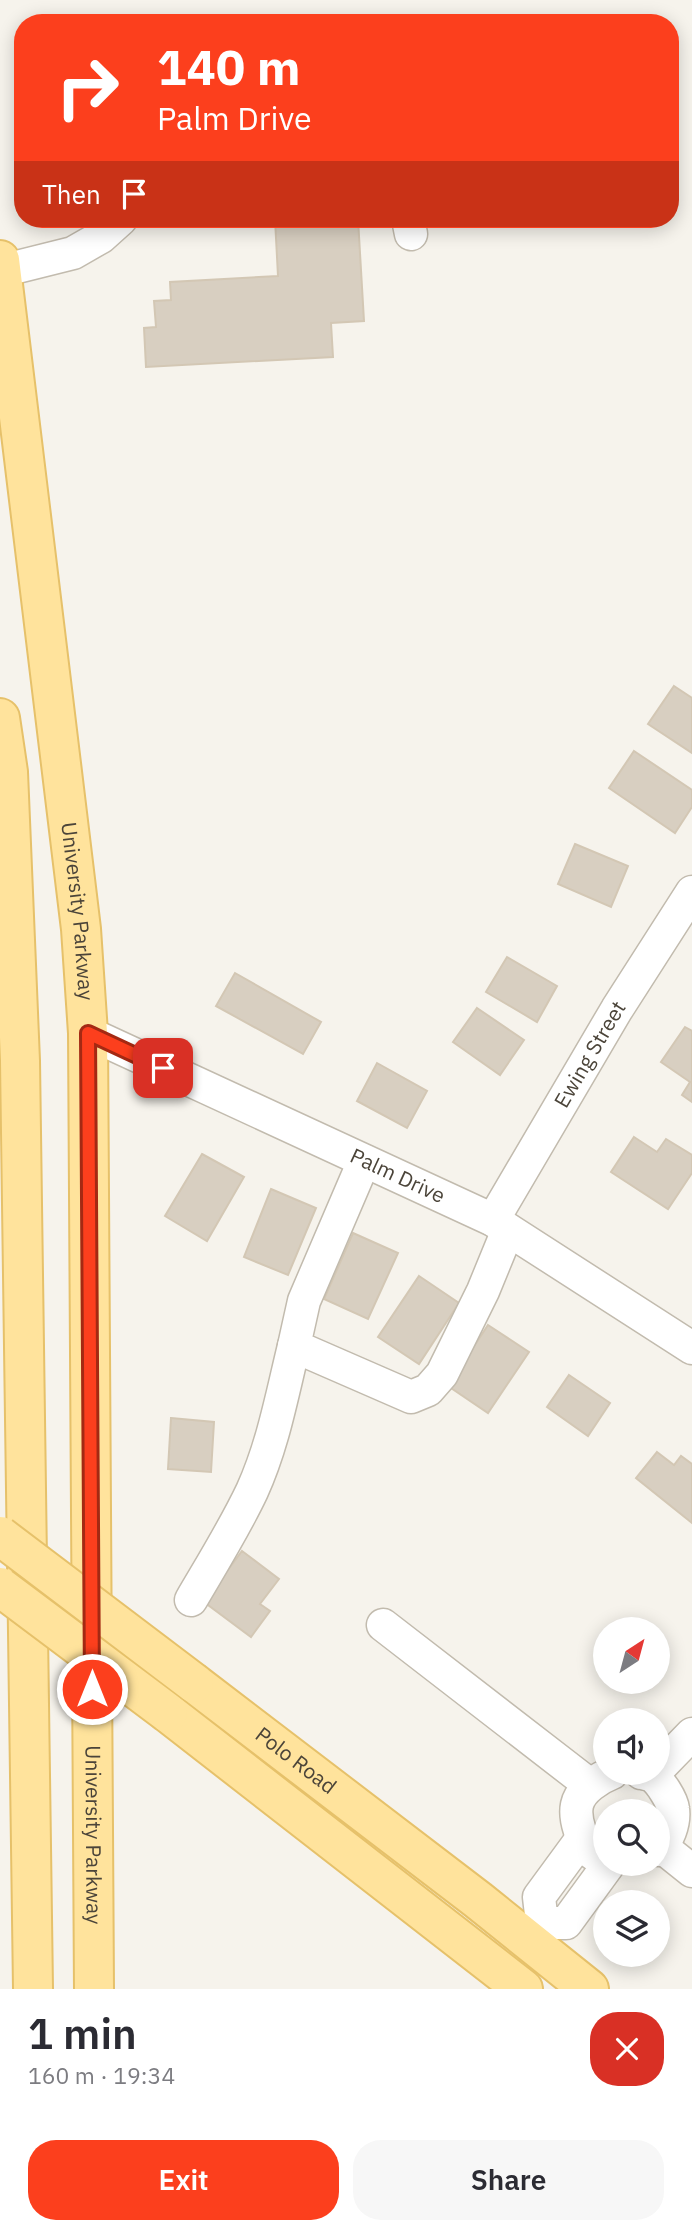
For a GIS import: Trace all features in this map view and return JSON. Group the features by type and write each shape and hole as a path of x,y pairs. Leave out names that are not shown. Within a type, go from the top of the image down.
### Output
{"main road":[{"name":"University Parkway","path":"0,260 80,929 88,1033 94,1989"},
{"path":"0,718 8,772 20,1061 33,1989"},
{"name":"Polo Road","path":"0,1536 478,1900 535,1932 589,1989"},
{"name":"Polo Road","path":"0,1587 168,1713 485,1977 523,1989"},
{"path":"478,1900 485,1977"}],"street":[{"path":"1,271 73,253 111,228"},
{"name":"Ewing Street","path":"294,1346 411,1397 428,1390 442,1374 483,1291 500,1225 617,1009 692,892"},
{"name":"Palm Drive","path":"88,1033 500,1225 692,1348"},
{"path":"191,1600 230,1535 253,1489 275,1426 303,1301 364,1161"},
{"path":"383,1625 593,1773"},
{"path":"670,1754 692,1734"},
{"path":"593,1855 578,1822 577,1804 595,1785"},
{"path":"670,1803 673,1808 670,1831"},
{"path":"583,1837 539,1896 535,1932 566,1923 598,1876"},
{"path":"670,1856 692,1871"}],"building":[{"path":"275,228 359,228 364,321 331,323 333,357 146,367 144,328 156,327 154,301 171,300 170,282 278,276"},
{"path":"674,686 692,698 692,753 648,724"},
{"path":"634,751 692,790 692,807 675,833 609,788"},
{"path":"575,844 628,866 611,907 558,884"},
{"path":"507,957 557,986 537,1022 486,992"},
{"path":"235,973 321,1022 303,1054 216,1006"},
{"path":"477,1008 524,1040 500,1075 453,1042"},
{"path":"685,1027 692,1031 692,1102 682,1095 690,1082 661,1062"},
{"path":"377,1063 427,1091 407,1128 357,1101"},
{"path":"634,1137 657,1152 666,1139 692,1155 692,1173 668,1209 611,1172"},
{"path":"202,1154 244,1177 207,1241 165,1216"},
{"path":"271,1189 316,1208 288,1275 244,1257"},
{"path":"353,1233 398,1253 368,1319 324,1299"},
{"path":"419,1276 459,1303 419,1364 378,1337"},
{"path":"488,1325 529,1352 488,1413 448,1386"},
{"path":"569,1375 610,1403 588,1436 547,1407"},
{"path":"171,1418 214,1422 211,1472 168,1469"},
{"path":"657,1452 674,1465 681,1456 692,1464 692,1523 636,1478"},
{"path":"242,1551 279,1579 260,1604 270,1611 251,1637 204,1602"}],"route":[{"path":"92,1689 88,1033 163,1068"}]}
